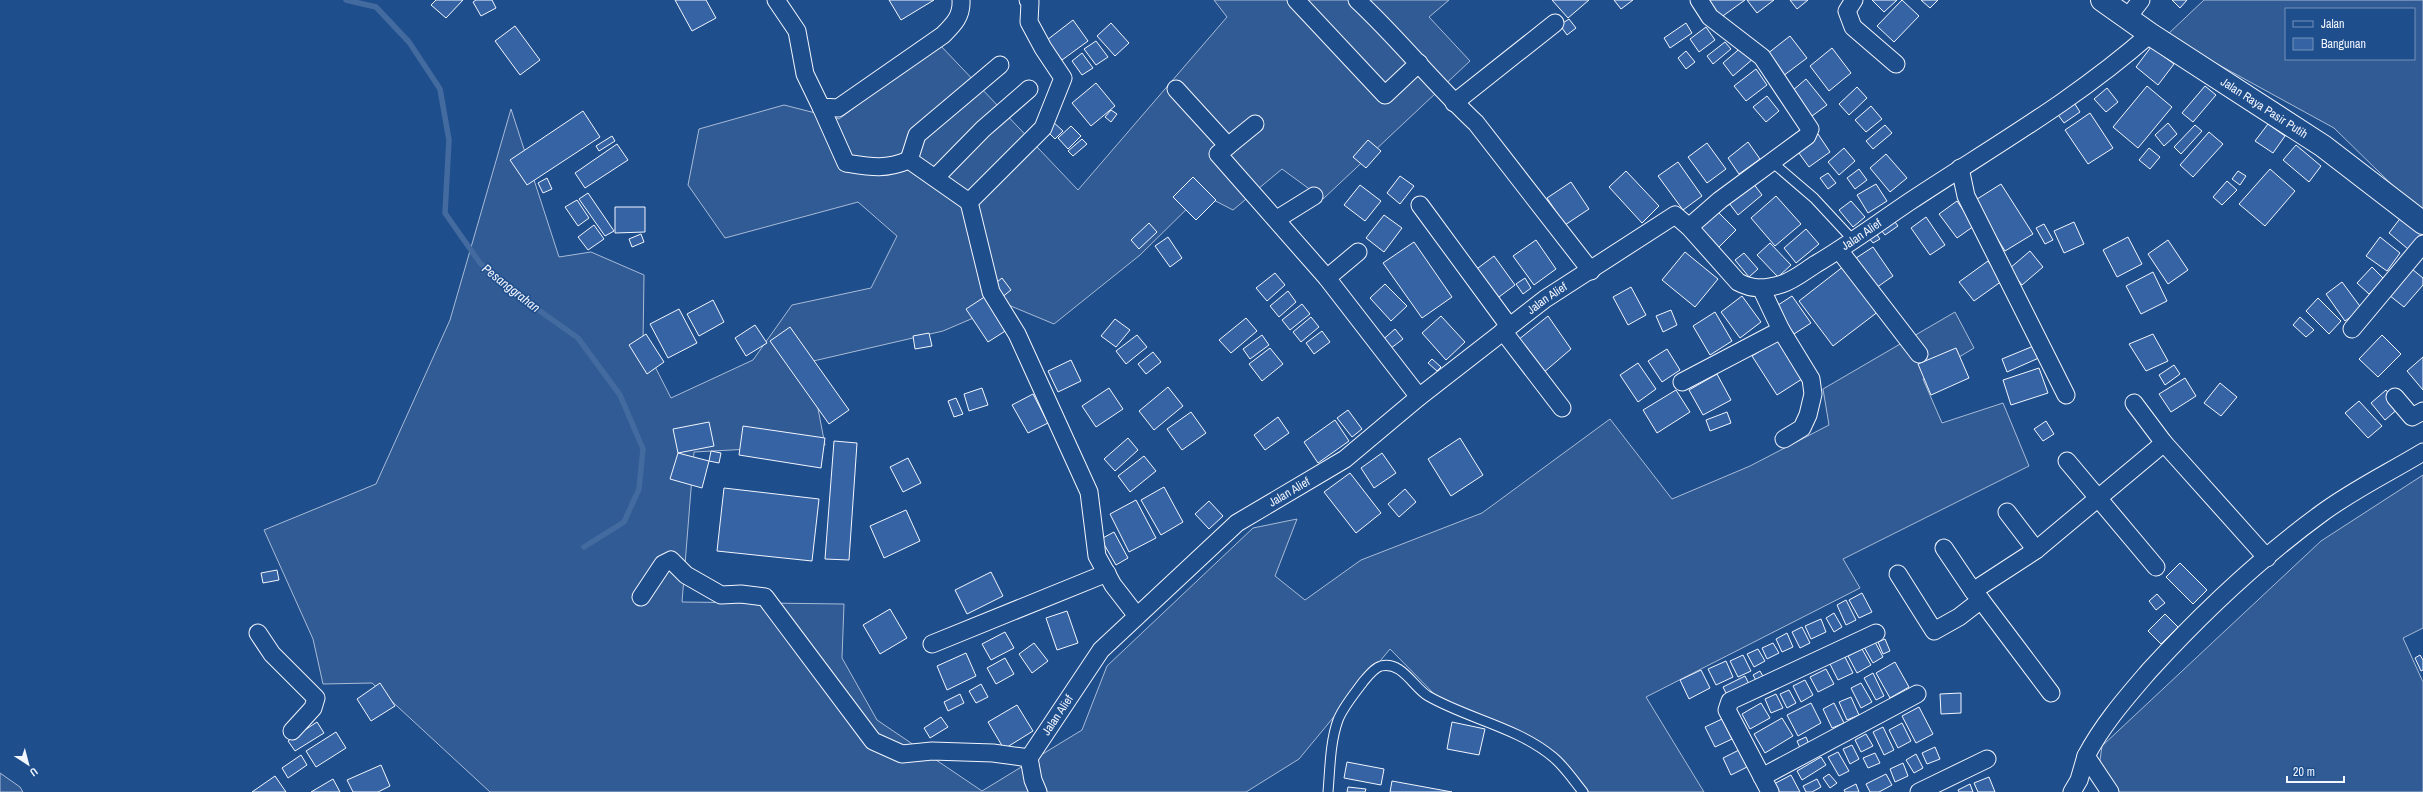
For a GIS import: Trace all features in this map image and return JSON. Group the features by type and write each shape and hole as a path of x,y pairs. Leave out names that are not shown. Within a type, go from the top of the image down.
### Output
{"street":[{"path":"776,0 797,31 805,74 846,163 876,168 893,167 909,160 917,135 1000,65"},
{"path":"821,106 838,108 943,34 954,24 962,12 961,0"},
{"path":"969,202 1043,128 1063,78 1043,48 1030,22 1030,2 1028,0"},
{"path":"1296,0 1385,95 1419,63"},
{"path":"1357,0 1390,30 1454,103 1476,123 1591,271"},
{"path":"1690,227 1720,200 1807,136 1810,130 1808,124 1762,57 1710,17 1699,0"},
{"path":"1854,0 1847,11 1853,27 1896,64"},
{"name":"Jalan Raya Pasir Putih","path":"2102,0 2134,9 2150,34 2323,146 2423,223"},
{"path":"1454,103 1555,23"},
{"name":"Jalan Alief","path":"1029,758 1101,650 1237,523 1345,459 1419,396 1545,299 1591,271 1671,217 1679,217 1690,227 1738,282 1749,287 1761,288 1784,283 1839,250 1960,168 2092,83 2150,34"},
{"path":"935,178 983,129 1029,89"},
{"path":"1176,89 1228,146"},
{"path":"1255,124 1218,154 1277,219 1327,278 1419,396"},
{"path":"909,160 969,202 991,292 1017,334 1089,492 1097,556 1112,585 1137,616"},
{"path":"1960,168 1966,196 2066,395"},
{"path":"1277,219 1314,196"},
{"path":"1420,205 1562,408"},
{"path":"2352,329 2423,244"},
{"path":"1839,250 1919,354"},
{"path":"1327,278 1358,252"},
{"path":"1761,288 1781,330 1811,379 1813,394 1808,415 1802,428 1784,439"},
{"path":"1682,382 1781,330"},
{"path":"2395,397 2412,417 2423,411"},
{"path":"2134,404 2164,443 2267,558"},
{"path":"1898,574 1934,631 1959,617 1977,596 2036,550 2164,443"},
{"path":"2072,792 2079,780 2086,756 2098,734 2116,708 2173,645 2267,558 2322,513 2423,452"},
{"path":"2067,461 2156,567"},
{"path":"2007,512 2036,550"},
{"path":"1944,548 1977,596 2051,693"},
{"path":"641,597 663,564 671,560 686,575 721,595 741,594 765,597 873,741 902,754 932,751 993,753 1029,758 1033,780 1038,792"},
{"path":"932,644 1106,573"},
{"path":"258,633 266,646 316,698 313,708 292,731"},
{"path":"1770,792 1727,710 1730,701 1876,633"},
{"path":"1762,777 1917,694"},
{"path":"2086,756 2110,792"},
{"path":"1919,792 1987,759"}],"lane":[{"path":"1772,162 1814,198 1853,240"},
{"path":"1328,792 1331,750 1338,719 1357,690 1372,672 1381,666 1391,666 1398,669 1422,692 1437,701 1486,719 1549,754 1583,792"}],"shaded area":[{"path":"1214,0 1449,0 1429,17 1470,61 1323,199 1282,169 1233,210 1202,194 1140,255 1054,324 1006,304 943,331 809,362 825,445 694,452 682,602 844,604 842,658 877,720 982,791 1082,730 1107,666 1253,528 1297,519 1275,576 1305,600 1361,560 1482,513 1610,419 1672,499 1750,466 1829,425 1823,389 1955,312 1974,348 1923,379 1942,423 2003,403 2029,466 1843,559 1860,588 1646,697 1704,792 1589,792 1555,753 1446,706 1390,649 1299,759 1246,792 490,792 372,683 323,684 313,639 264,530 376,484 450,320 511,109 559,257 591,252 644,275 643,343 671,398 753,360 792,305 871,288 897,236 858,202 725,238 688,185 699,129 784,105 839,119 939,44 1078,190 1227,17"},
{"path":"2204,0 2423,0 2423,215 2334,128 2166,36"},
{"path":"2423,475 2423,628 2403,638 2423,682 2423,792 2112,792 2098,774 2102,746 2321,541"},
{"path":"0,773 20,787 23,792 0,792"}],"building":[{"path":"436,0 463,0 446,18 431,5"},
{"path":"476,0 492,0 496,8 481,16 473,2"},
{"path":"675,0 706,0 716,18 692,31"},
{"path":"889,0 934,0 901,20"},
{"path":"1552,0 1589,0 1568,18"},
{"path":"1614,0 1633,0 1621,9"},
{"path":"1708,0 1745,0 1720,18"},
{"path":"1747,0 1774,0 1757,13"},
{"path":"1790,0 1808,0 1797,9"},
{"path":"1872,0 1897,0 1884,12"},
{"path":"1902,0 1919,16 1894,42 1877,26"},
{"path":"1921,0 1938,0 1930,8"},
{"path":"2172,0 2187,0 2180,8"},
{"path":"1569,19 1576,28 1567,35 1560,25"},
{"path":"1073,20 1088,41 1062,60 1047,40"},
{"path":"1111,23 1129,43 1115,56 1097,36"},
{"path":"1686,23 1692,33 1670,48 1664,38"},
{"path":"515,26 540,60 520,75 495,41"},
{"path":"1706,27 1715,40 1699,52 1690,39"},
{"path":"1790,36 1807,58 1783,76 1767,54"},
{"path":"1096,41 1108,57 1096,65 1084,49"},
{"path":"1725,42 1731,49 1713,64 1707,56"},
{"path":"1744,45 1754,58 1733,76 1723,63"},
{"path":"2151,47 2174,64 2158,85 2136,67"},
{"path":"1832,48 1851,73 1829,91 1810,66"},
{"path":"1686,51 1695,62 1686,69 1678,58"},
{"path":"1082,53 1093,68 1082,75 1072,61"},
{"path":"1756,69 1767,85 1746,101 1734,86"},
{"path":"1806,79 1827,105 1812,116 1792,91"},
{"path":"1096,83 1115,106 1091,126 1072,103"},
{"path":"2147,86 2172,107 2138,148 2113,127"},
{"path":"2205,86 2216,95 2193,122 2182,113"},
{"path":"1857,87 1867,98 1849,115 1839,104"},
{"path":"2107,88 2118,102 2106,112 2094,99"},
{"path":"1767,96 1779,111 1766,122 1753,107"},
{"path":"2073,101 2080,112 2064,123 2056,112"},
{"path":"1871,106 1882,119 1866,132 1855,120"},
{"path":"1111,110 1117,114 1111,122 1105,117"},
{"path":"583,111 600,137 527,185 510,160"},
{"path":"2090,113 2113,148 2088,164 2065,130"},
{"path":"1052,121 1063,131 1055,139 1045,129"},
{"path":"2168,123 2177,134 2164,146 2155,135"},
{"path":"2268,124 2285,136 2273,153 2255,141"},
{"path":"1885,125 1892,133 1873,149 1866,141"},
{"path":"2195,125 2202,131 2181,154 2174,147"},
{"path":"1071,126 1081,136 1068,149 1058,138"},
{"path":"2209,132 2223,144 2193,177 2180,165"},
{"path":"1818,134 1830,152 1809,167 1796,149"},
{"path":"612,136 615,141 599,151 596,146"},
{"path":"1082,139 1087,144 1073,156 1068,151"},
{"path":"1368,140 1381,151 1366,168 1353,157"},
{"path":"1748,142 1760,159 1739,174 1728,158"},
{"path":"1707,143 1726,169 1707,183 1688,157"},
{"path":"617,144 628,160 585,188 575,173"},
{"path":"2296,145 2321,166 2309,182 2283,160"},
{"path":"1844,148 1855,161 1839,175 1828,162"},
{"path":"2149,148 2160,157 2150,169 2139,160"},
{"path":"1886,154 1907,178 1890,192 1870,168"},
{"path":"1678,162 1702,196 1683,210 1658,176"},
{"path":"1859,169 1867,180 1855,189 1847,178"},
{"path":"2270,169 2295,191 2265,226 2239,204"},
{"path":"1626,171 1659,206 1642,223 1609,187"},
{"path":"2238,171 2246,176 2240,185 2232,179"},
{"path":"1828,173 1836,183 1828,189 1820,178"},
{"path":"1400,176 1414,186 1400,204 1387,193"},
{"path":"1193,177 1216,200 1196,220 1173,197"},
{"path":"547,178 552,189 543,193 538,183"},
{"path":"1750,179 1762,195 1738,215 1726,199"},
{"path":"2227,181 2237,190 2222,205 2213,197"},
{"path":"1571,182 1589,209 1565,225 1547,198"},
{"path":"1876,184 1887,201 1868,213 1857,195"},
{"path":"2001,184 2033,234 2005,251 1974,201"},
{"path":"1360,185 1381,201 1365,221 1344,205"},
{"path":"588,193 614,231 605,236 579,199"},
{"path":"1776,196 1801,224 1775,246 1751,218"},
{"path":"577,200 589,218 578,226 565,207"},
{"path":"1851,201 1865,217 1853,227 1839,210"},
{"path":"1957,201 1974,226 1957,238 1939,214"},
{"path":"615,207 645,207 645,232 615,233"},
{"path":"1718,212 1736,230 1719,247 1701,228"},
{"path":"1384,215 1402,228 1384,252 1366,238"},
{"path":"1890,215 1898,226 1885,235 1877,225"},
{"path":"2402,216 2423,233 2423,242 2414,254 2389,233"},
{"path":"1926,217 1945,245 1930,255 1911,228"},
{"path":"2074,222 2084,244 2064,253 2054,231"},
{"path":"1149,223 1157,232 1139,249 1131,240"},
{"path":"2044,224 2053,240 2045,244 2036,228"},
{"path":"594,225 604,239 588,250 578,237"},
{"path":"1806,229 1819,244 1796,263 1784,248"},
{"path":"1876,233 1880,239 1873,243 1868,237"},
{"path":"641,234 644,242 632,247 629,239"},
{"path":"1168,237 1182,258 1170,267 1155,246"},
{"path":"2128,237 2142,264 2117,277 2103,250"},
{"path":"2380,237 2400,253 2387,271 2366,256"},
{"path":"1536,240 1556,269 1534,285 1513,256"},
{"path":"2168,240 2188,270 2168,284 2148,254"},
{"path":"1414,242 1452,297 1422,318 1383,263"},
{"path":"1770,243 1791,265 1778,277 1757,255"},
{"path":"1873,247 1893,276 1873,290 1853,260"},
{"path":"2030,251 2043,267 2022,285 2009,269"},
{"path":"1685,252 1718,279 1695,307 1662,280"},
{"path":"1744,253 1758,269 1749,277 1735,260"},
{"path":"1494,256 1515,285 1495,300 1474,271"},
{"path":"1988,261 2002,281 1974,301 1959,282"},
{"path":"2407,265 2423,278 2423,285 2404,307 2384,291"},
{"path":"1844,266 1879,311 1833,346 1799,301"},
{"path":"2372,267 2384,279 2369,294 2357,283"},
{"path":"2153,272 2167,301 2141,314 2126,286"},
{"path":"1275,273 1285,285 1267,301 1256,288"},
{"path":"1002,278 1011,290 1001,298 992,286"},
{"path":"1525,278 1531,288 1523,294 1516,284"},
{"path":"2342,282 2362,309 2345,321 2326,294"},
{"path":"1385,284 1407,306 1391,321 1370,298"},
{"path":"1631,287 1646,315 1628,325 1613,297"},
{"path":"1288,291 1296,302 1279,317 1270,306"},
{"path":"989,294 1010,328 988,342 966,309"},
{"path":"1742,296 1761,322 1740,338 1721,312"},
{"path":"1792,296 1811,323 1794,334 1775,307"},
{"path":"2318,298 2341,321 2329,334 2306,311"},
{"path":"713,300 724,322 699,336 687,314"},
{"path":"1302,304 1310,314 1290,330 1282,320"},
{"path":"679,309 697,343 668,358 650,324"},
{"path":"1671,310 1677,325 1663,332 1656,316"},
{"path":"1715,312 1732,341 1710,355 1693,326"},
{"path":"1441,316 1465,342 1446,360 1422,333"},
{"path":"1548,316 1571,349 1543,373 1518,340"},
{"path":"1311,317 1319,327 1301,342 1293,332"},
{"path":"2300,317 2314,330 2306,337 2293,325"},
{"path":"1246,318 1257,331 1231,353 1219,340"},
{"path":"1115,319 1130,330 1116,347 1101,336"},
{"path":"755,325 767,343 746,356 735,338"},
{"path":"790,327 849,410 829,424 770,341"},
{"path":"1395,329 1403,339 1386,352 1379,343"},
{"path":"1322,331 1330,342 1314,354 1306,343"},
{"path":"929,333 932,346 915,349 913,336"},
{"path":"646,334 664,362 647,374 629,345"},
{"path":"2153,334 2168,361 2146,371 2129,344"},
{"path":"1137,335 1147,347 1126,364 1116,351"},
{"path":"1262,335 1269,345 1250,359 1243,349"},
{"path":"2382,335 2401,354 2378,377 2359,359"},
{"path":"1778,340 1802,379 1777,395 1752,356"},
{"path":"2036,345 2041,357 2007,372 2002,359"},
{"path":"1270,348 1283,364 1262,381 1249,364"},
{"path":"1956,348 1969,378 1931,395 1918,364"},
{"path":"1667,349 1680,370 1662,382 1648,361"},
{"path":"1153,352 1161,362 1146,374 1138,364"},
{"path":"2423,357 2423,390 2407,371"},
{"path":"1432,359 1441,367 1437,371 1428,363"},
{"path":"1071,360 1081,381 1058,392 1048,371"},
{"path":"1638,363 1656,389 1638,402 1620,375"},
{"path":"2174,365 2180,374 2165,385 2159,375"},
{"path":"2039,368 2048,393 2011,405 2003,380"},
{"path":"1717,374 1731,400 1703,415 1689,390"},
{"path":"2185,378 2196,396 2171,412 2159,394"},
{"path":"2220,383 2237,397 2221,416 2204,403"},
{"path":"1168,387 1183,406 1154,430 1139,411"},
{"path":"982,388 988,405 969,411 964,394"},
{"path":"1109,388 1123,409 1096,427 1082,406"},
{"path":"1676,390 1690,412 1657,433 1643,410"},
{"path":"2386,390 2400,407 2385,420 2371,403"},
{"path":"1033,394 1048,423 1028,433 1012,405"},
{"path":"956,398 963,414 954,417 948,401"},
{"path":"2359,401 2382,426 2368,438 2345,413"},
{"path":"1348,410 1362,429 1352,437 1337,418"},
{"path":"1191,412 1206,433 1182,450 1167,429"},
{"path":"1727,412 1731,423 1710,431 1706,420"},
{"path":"1278,417 1289,433 1265,450 1254,435"},
{"path":"1335,420 1349,441 1318,463 1304,442"},
{"path":"2046,421 2054,434 2043,441 2034,429"},
{"path":"709,422 714,446 678,453 673,429"},
{"path":"743,426 825,438 821,468 739,455"},
{"path":"1128,438 1138,450 1115,471 1104,459"},
{"path":"1460,438 1483,475 1451,496 1428,459"},
{"path":"834,441 857,443 849,560 825,559"},
{"path":"711,451 721,453 719,463 709,461"},
{"path":"678,453 709,461 702,488 670,479"},
{"path":"1382,453 1396,473 1374,488 1361,468"},
{"path":"1144,456 1156,471 1130,492 1118,476"},
{"path":"908,458 921,483 903,492 890,467"},
{"path":"1350,473 1381,513 1356,533 1324,492"},
{"path":"1164,487 1183,522 1161,535 1141,500"},
{"path":"724,488 819,499 812,561 717,551"},
{"path":"1405,489 1416,502 1399,517 1388,504"},
{"path":"1136,500 1156,538 1129,552 1110,514"},
{"path":"1209,501 1223,516 1209,529 1195,514"},
{"path":"906,510 920,541 884,558 870,526"},
{"path":"1114,532 1128,558 1116,565 1101,539"},
{"path":"2180,563 2207,590 2193,604 2166,577"},
{"path":"277,570 279,580 263,583 261,573"},
{"path":"991,572 1003,596 967,614 955,590"},
{"path":"1862,593 1872,612 1859,618 1849,600"},
{"path":"2157,594 2165,603 2156,610 2149,601"},
{"path":"1846,600 1856,620 1846,625 1837,605"},
{"path":"890,609 907,638 880,654 863,625"},
{"path":"1067,611 1078,643 1057,650 1046,618"},
{"path":"1834,613 1842,627 1834,632 1826,618"},
{"path":"2165,614 2178,627 2161,644 2148,631"},
{"path":"1821,619 1826,632 1811,639 1805,626"},
{"path":"1802,627 1810,643 1800,648 1792,632"},
{"path":"1005,632 1014,648 991,660 982,644"},
{"path":"1787,633 1793,647 1782,652 1776,639"},
{"path":"1885,639 1890,651 1883,654 1878,642"},
{"path":"1875,642 1883,657 1873,663 1864,647"},
{"path":"1034,643 1048,661 1032,673 1019,654"},
{"path":"1773,643 1779,653 1767,659 1762,648"},
{"path":"1758,649 1765,661 1754,667 1747,654"},
{"path":"1862,649 1871,665 1857,673 1848,656"},
{"path":"966,653 976,676 947,690 937,666"},
{"path":"1743,655 1751,671 1738,677 1730,661"},
{"path":"1844,655 1853,673 1838,680 1829,662"},
{"path":"2420,655 2423,660 2423,670 2421,671 2415,658"},
{"path":"1005,658 1014,674 996,684 987,668"},
{"path":"1726,661 1733,677 1716,685 1708,669"},
{"path":"1895,662 1909,687 1890,698 1876,673"},
{"path":"1826,669 1834,684 1818,692 1810,677"},
{"path":"1701,670 1710,688 1689,699 1680,680"},
{"path":"1760,671 1764,678 1757,682 1753,675"},
{"path":"1873,673 1884,696 1876,700 1864,678"},
{"path":"1745,676 1751,688 1729,699 1723,687"},
{"path":"1805,680 1813,695 1801,702 1793,686"},
{"path":"380,683 395,706 371,721 357,699"},
{"path":"1861,683 1872,702 1861,708 1851,688"},
{"path":"981,684 988,697 976,703 969,691"},
{"path":"1789,690 1796,703 1787,708 1780,694"},
{"path":"1961,693 1961,713 1941,714 1940,694"},
{"path":"960,694 964,703 948,711 944,702"},
{"path":"1776,694 1783,708 1771,713 1765,699"},
{"path":"1851,697 1859,715 1847,720 1839,702"},
{"path":"1761,703 1770,718 1750,729 1742,714"},
{"path":"1811,703 1821,723 1798,736 1787,715"},
{"path":"1834,703 1844,723 1832,728 1823,709"},
{"path":"1017,705 1033,731 1004,749 988,722"},
{"path":"1919,707 1933,734 1916,743 1902,716"},
{"path":"941,717 948,727 930,738 924,728"},
{"path":"1782,718 1793,736 1765,753 1754,734"},
{"path":"1722,719 1732,739 1715,747 1705,727"},
{"path":"317,722 324,733 295,751 288,741"},
{"path":"1452,722 1485,729 1479,755 1447,749"},
{"path":"1902,723 1911,741 1898,748 1889,730"},
{"path":"1883,727 1894,750 1884,755 1873,732"},
{"path":"336,732 346,748 316,767 306,751"},
{"path":"1866,734 1873,746 1861,752 1855,740"},
{"path":"1806,737 1809,744 1800,748 1797,741"},
{"path":"1852,745 1859,759 1850,764 1843,749"},
{"path":"1935,747 1940,759 1927,764 1922,753"},
{"path":"1739,750 1747,767 1731,775 1723,758"},
{"path":"1838,752 1849,771 1839,776 1828,757"},
{"path":"1875,753 1880,763 1868,768 1863,758"},
{"path":"1916,754 1923,768 1914,773 1906,760"},
{"path":"301,755 307,765 288,778 282,768"},
{"path":"1821,757 1826,765 1802,780 1797,771"},
{"path":"1347,762 1384,769 1381,785 1344,778"},
{"path":"1903,763 1908,776 1895,782 1890,769"},
{"path":"381,765 390,786 378,792 353,792 347,780"},
{"path":"1829,774 1837,783 1830,788 1823,778"},
{"path":"1886,774 1892,785 1879,792 1870,792 1866,784"},
{"path":"1791,775 1800,792 1778,792 1774,784"},
{"path":"275,776 286,792 252,792"},
{"path":"1989,777 1995,792 1978,792 1974,783"},
{"path":"333,779 340,792 311,792"},
{"path":"1817,779 1821,787 1812,792 1806,792 1803,786"},
{"path":"1392,781 1452,792 1390,792"},
{"path":"1856,784 1859,792 1845,792 1844,790"},
{"path":"1970,784 1973,792 1959,792 1958,790"},
{"path":"1348,787 1366,789 1365,792 1347,792"}],"waterway":[{"name":"Pesanggrahan","path":"346,0 376,7 409,42 440,89 449,140 445,213 480,263 506,287 578,338 620,395 643,449 639,489 624,522 584,547"}]}
